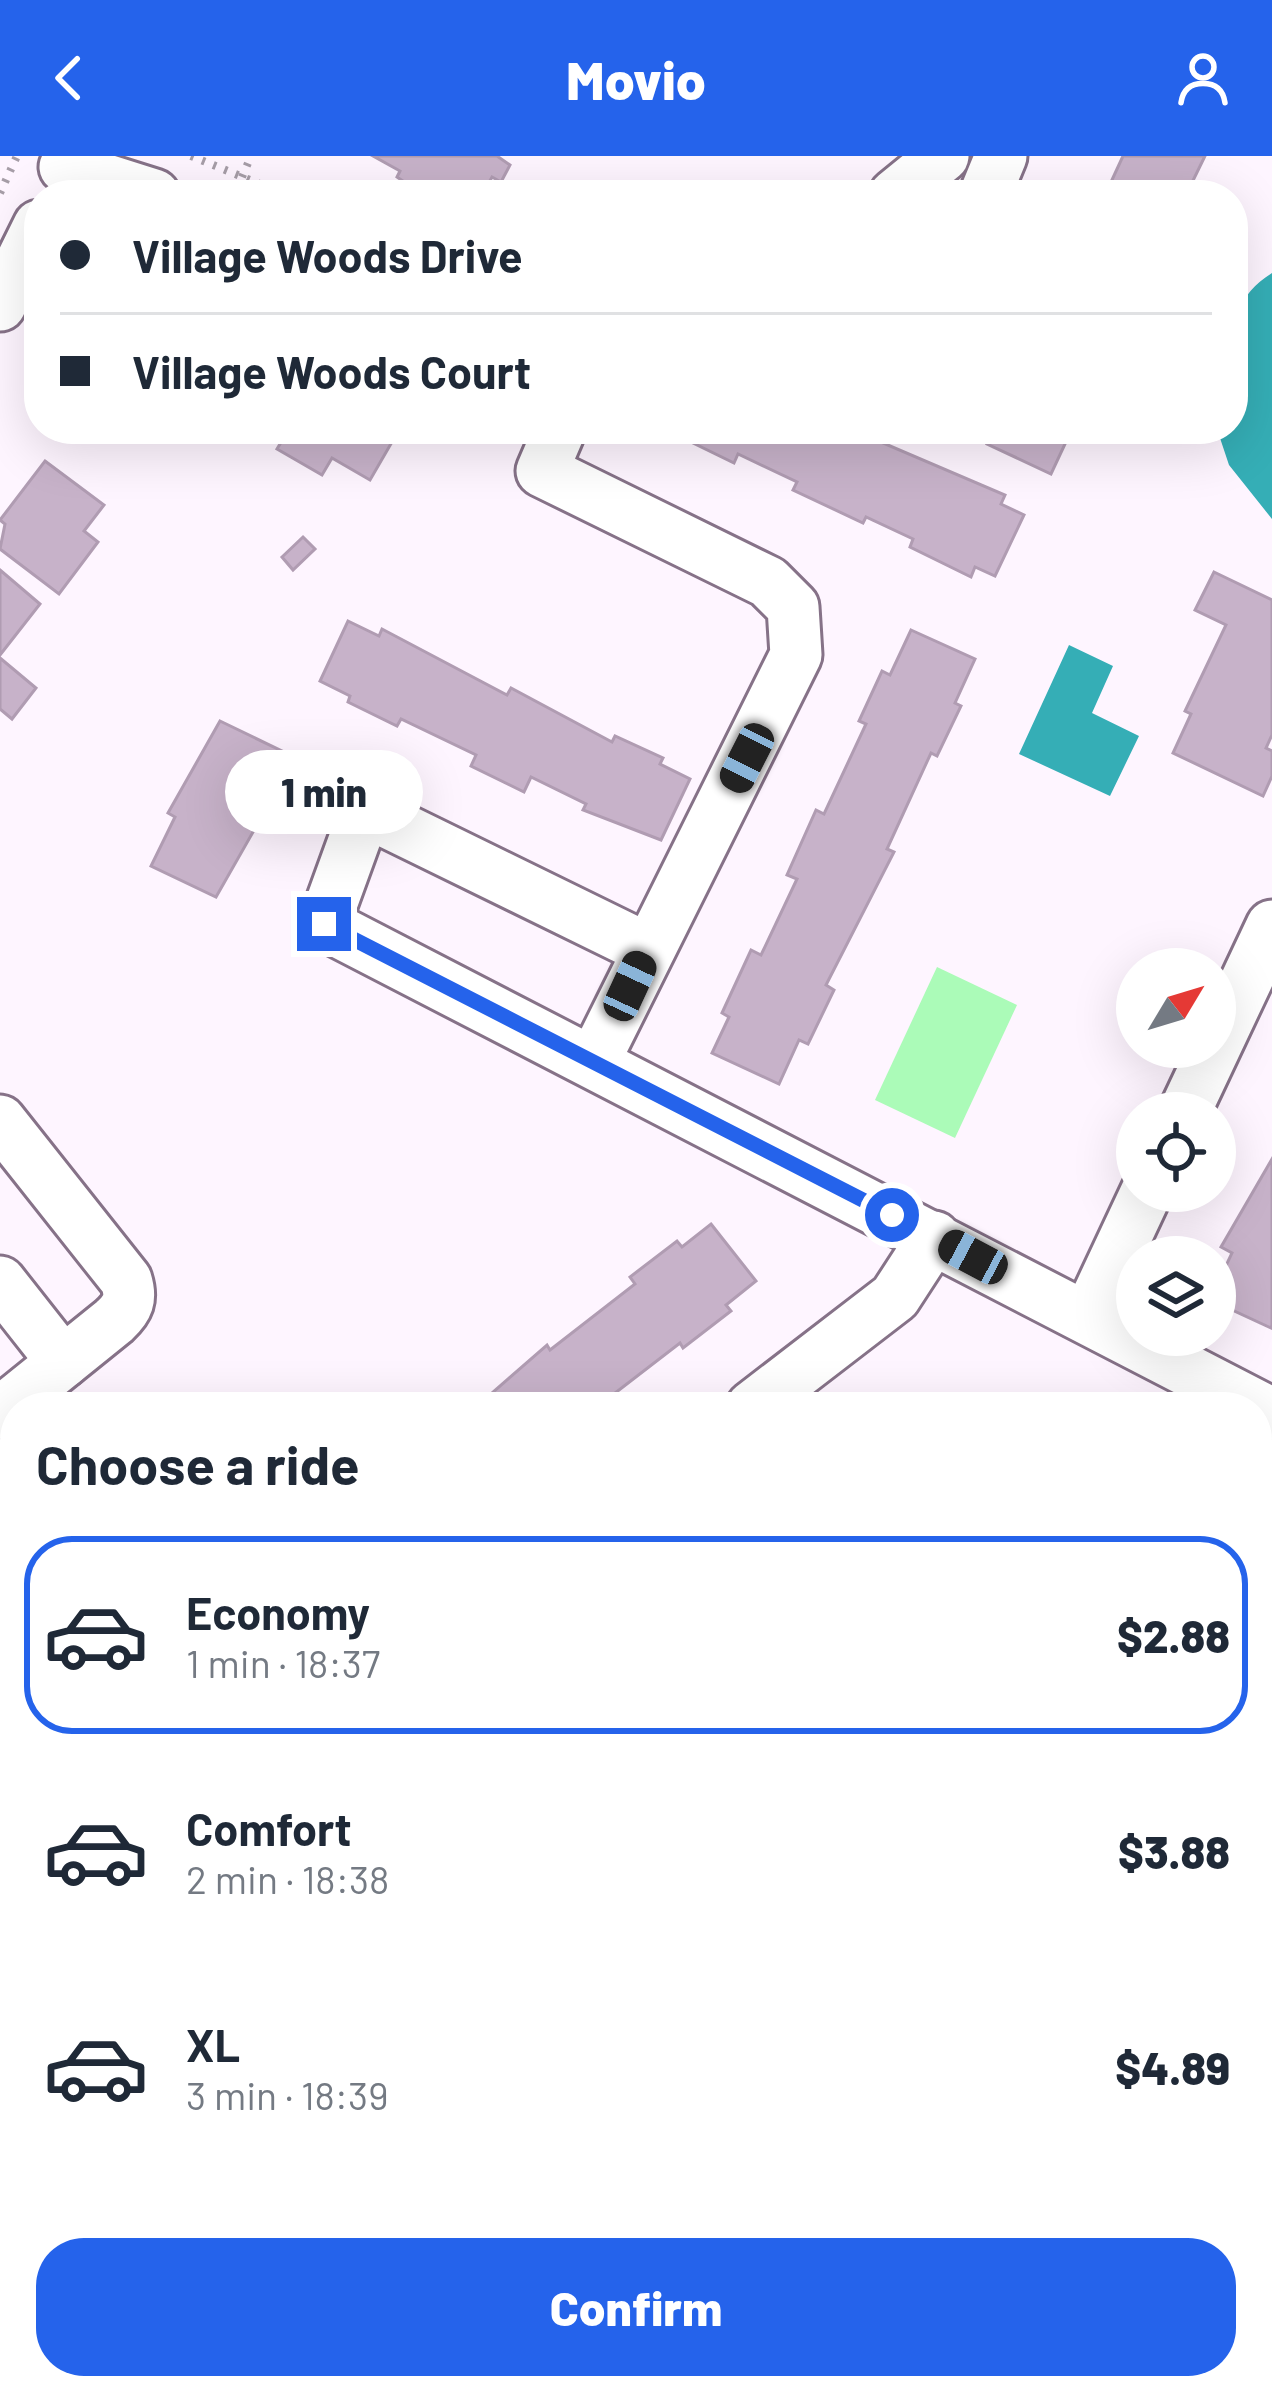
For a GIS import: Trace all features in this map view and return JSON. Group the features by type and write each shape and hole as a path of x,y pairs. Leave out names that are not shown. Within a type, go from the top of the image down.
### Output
{"street":[{"path":"914,180 943,156"},
{"path":"51,169 95,180"},
{"path":"0,304 24,256"},
{"path":"554,444 542,471 767,582 793,607 796,655 594,1061"},
{"path":"647,949 365,811 324,924 1230,1392"},
{"path":"1194,1092 1272,926"},
{"path":"0,1121 126,1280 130,1294 126,1310 26,1392"},
{"path":"1088,1317 1137,1212"},
{"path":"772,1392 895,1297 934,1237"},
{"path":"0,1282 63,1362"}],"path":[{"path":"190,156 249,180"},
{"path":"242,177 250,156"}],"green space":[{"path":"937,967 1017,1005 955,1138 875,1100"}],"water":[{"path":"1272,273 1272,519 1229,465 1222,444 1248,444 1248,296"},
{"path":"1069,645 1113,666 1092,713 1139,736 1110,796 1019,754"}],"building":[{"path":"373,156 497,156 510,165 502,180 401,180 397,177 400,171"},
{"path":"1123,156 1205,156 1193,180 1112,180"},
{"path":"280,444 391,444 370,480 332,458 322,475 277,449"},
{"path":"695,444 885,444 1005,495 1001,504 1024,515 995,576 975,567 971,577 910,547 913,539 866,517 863,523 793,490 797,482 738,454 734,463"},
{"path":"987,444 1065,444 1051,474"},
{"path":"45,461 104,505 84,531 98,542 59,594 0,549 5,524 0,520"},
{"path":"303,537 315,549 293,570 282,557"},
{"path":"0,570 40,604 0,655"},
{"path":"1214,572 1272,600 1272,735 1266,748 1272,751 1272,776 1263,796 1173,753 1191,714 1185,711 1226,625 1195,610"},
{"path":"348,621 379,636 382,629 507,695 511,688 612,742 615,736 663,758 660,764 690,779 661,840 583,810 586,804 531,777 524,792 471,766 476,755 401,719 397,726 348,702 350,696 320,681"},
{"path":"911,630 975,659 955,703 961,706 937,756 931,753 887,849 894,852 826,985 834,990 808,1044 799,1040 779,1084 712,1053 729,1017 722,1013 751,950 761,955 797,879 787,875 816,810 824,814 866,724 859,721 882,671 890,675"},
{"path":"0,658 36,688 12,719 0,709"},
{"path":"220,721 286,753 259,808 265,811 216,897 151,866 175,817 168,813"},
{"path":"1272,1159 1271,1328 1236,1312 1236,1236 1227,1236"},
{"path":"711,1224 756,1281 726,1305 731,1311 616,1392 493,1392 547,1345 550,1350 635,1284 630,1277 677,1241 682,1247"}],"route":[{"path":"324,924 892,1215"}]}
